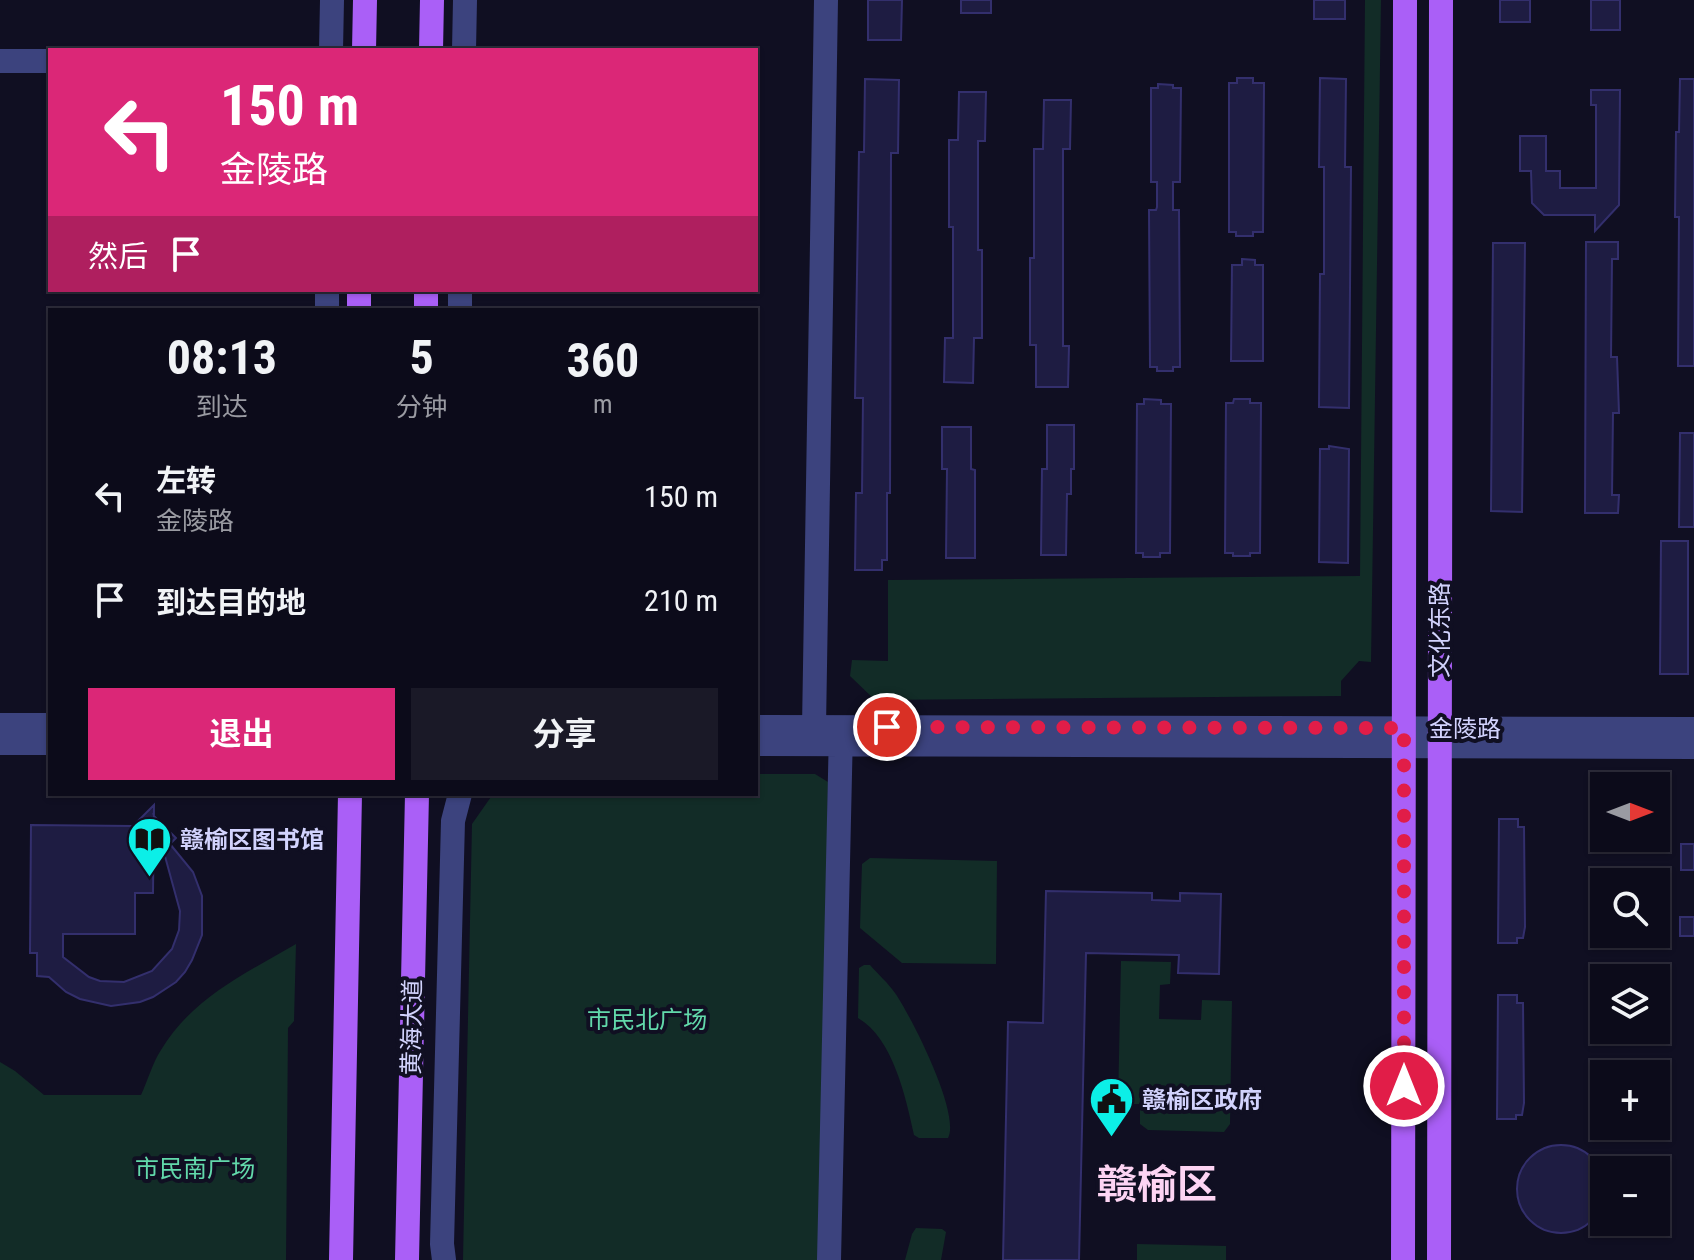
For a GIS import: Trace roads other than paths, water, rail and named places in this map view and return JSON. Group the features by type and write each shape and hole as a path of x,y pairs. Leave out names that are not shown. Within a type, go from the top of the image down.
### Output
{"main road":[{"path":"364,40 365,0"},
{"path":"431,48 432,0"},
{"name":"文化东路","path":"1403,1260 1405,0"},
{"name":"文化东路","path":"1439,1260 1441,0"},
{"path":"341,1260 350,796"},
{"name":"黄海大道","path":"407,1260 417,796"}],"street":[{"path":"331,48 332,0"},
{"path":"464,48 465,0"},
{"path":"814,727 826,0"},
{"path":"335,48 364,40"},
{"path":"0,61 48,61"},
{"path":"0,725 48,725"},
{"name":"金陵路","path":"758,727 814,727 849,736"},
{"name":"金陵路","path":"758,744 849,736 1440,737 1694,729"},
{"path":"829,1260 849,736"},
{"path":"844,1260 849,736"},
{"name":"金陵路","path":"1440,737 1694,747"},
{"path":"0,743 48,743"},
{"path":"444,1260 453,821 459,796"}],"place":[{"name":"赣榆区图书馆","path":"149,879"},
{"name":"赣榆区政府","path":"1111,1139"}],"district":[{"name":"赣榆区","path":"1157,1184"}],"park label":[{"name":"市民北广场","path":"647,1020"},
{"name":"市民南广场","path":"195,1169"}]}
